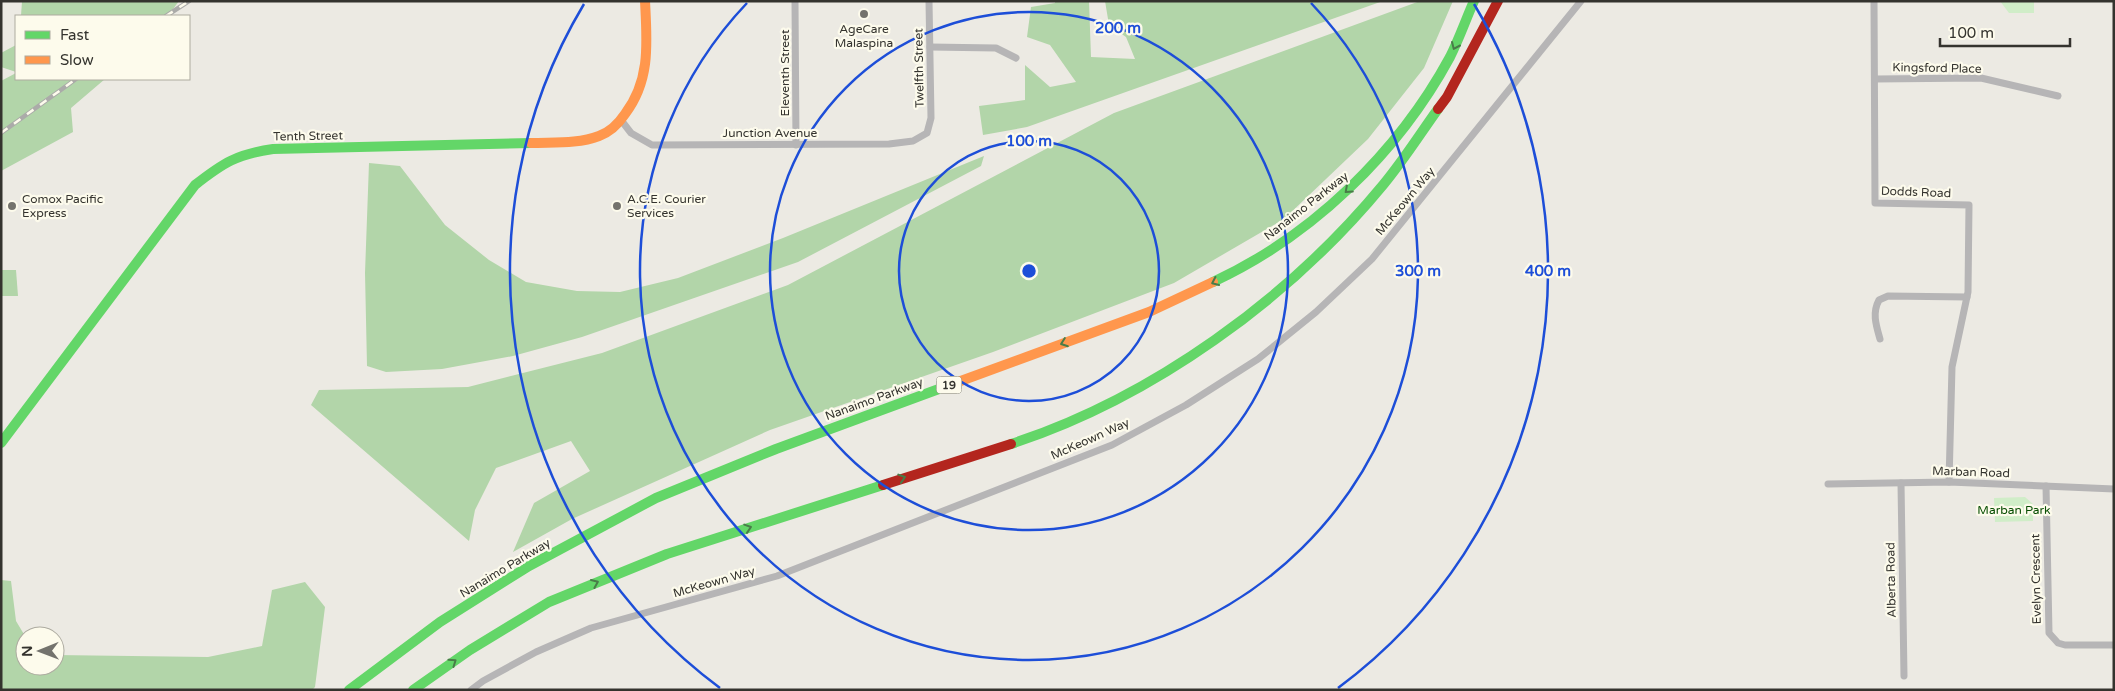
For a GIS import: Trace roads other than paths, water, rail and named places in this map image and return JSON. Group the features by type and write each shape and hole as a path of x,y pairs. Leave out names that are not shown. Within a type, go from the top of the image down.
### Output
{"main road":[{"name":"Tenth Street","path":"1,443 195,185 219,166 246,153 273,149 579,141 603,135 621,120 635,104 644,83 648,64 644,1"},
{"name":"Nanaimo Parkway","path":"349,690 456,612 529,566 656,498 776,449 1149,312 1233,273 1288,239 1367,173 1411,117 1450,57 1474,1"},
{"path":"414,690 470,650 549,602 667,554 1025,439 1108,403 1191,358 1269,299 1328,246 1384,185 1447,97 1498,1"}],"street":[{"name":"Eleventh Street","path":"795,1 796,144"},
{"name":"Twelfth Street","path":"927,133 931,118 929,1"},
{"name":"McKeown Way","path":"471,690 483,681 536,652 591,628 777,576 1112,445 1186,405 1272,347 1316,312 1372,259 1581,1"},
{"name":"Dodds Road","path":"1874,1 1876,203 1969,205 1966,297 1952,367 1949,482"},
{"path":"930,47 996,48 1016,58"},
{"name":"Kingsford Place","path":"1875,79 1981,78 2058,96"},
{"name":"Junction Avenue","path":"621,120 631,134 652,145 889,144 913,141 927,133"},
{"path":"1880,339 1875,320 1875,308 1879,300 1888,296 1966,297"},
{"name":"Marban Road","path":"1828,484 1949,482 2114,489"},
{"name":"Alberta Road","path":"1901,483 1904,676"},
{"name":"Evelyn Crescent","path":"2046,486 2049,632 2058,643 2065,645 2114,645"}],"railway":[{"path":"168,15 189,1"},
{"path":"1,133 75,80"}],"place":[{"name":"AgeCare Malaspina","path":"864,14"},
{"name":"Comox Pacific Express","path":"12,206"},
{"name":"A.C.E. Courier Services","path":"617,206"}],"park label":[{"name":"Marban Park","path":"2014,510"}]}
